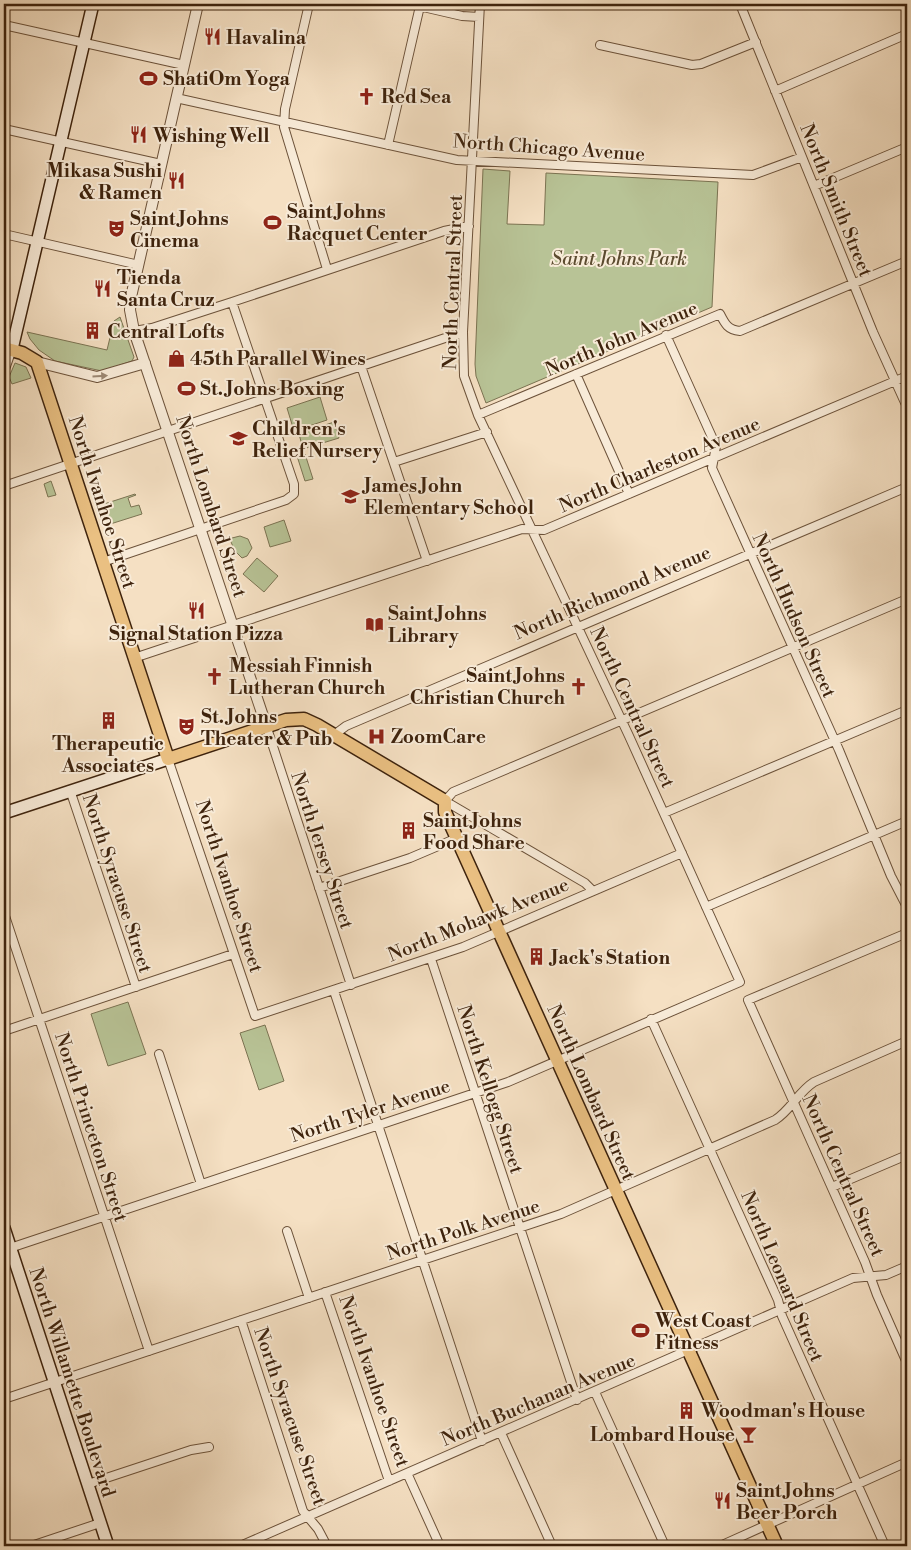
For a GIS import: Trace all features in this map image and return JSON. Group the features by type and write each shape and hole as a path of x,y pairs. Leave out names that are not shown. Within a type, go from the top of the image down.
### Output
{"main road":[{"path":"38,362 8,348 39,242 92,4"},
{"name":"North Ivanhoe Street","path":"38,362 168,759"},
{"path":"4,812 293,718 304,720 334,735 445,801"},
{"name":"North Lombard Street","path":"445,801 446,812 457,838 777,1546"},
{"name":"North Willamette Boulevard","path":"4,1228 7,1249 54,1382 108,1546"}],"street":[{"name":"North Lombard Street","path":"198,4 130,304 134,331 266,726"},
{"path":"309,4 283,121 284,135 328,269"},
{"path":"410,4 462,16 479,17"},
{"name":"North Central Street","path":"480,4 470,226 462,332 464,376 478,415 621,720 740,982"},
{"name":"North Smith Street","path":"740,4 853,283 907,407"},
{"path":"388,145 420,6"},
{"path":"4,25 184,65"},
{"path":"775,90 907,34"},
{"path":"600,45 692,65 700,64 756,42"},
{"name":"North Chicago Avenue","path":"176,98 457,160 753,176 802,157"},
{"path":"4,128 161,164"},
{"path":"814,186 907,147"},
{"path":"134,331 152,328 444,231 470,226"},
{"path":"4,234 139,265"},
{"name":"North John Avenue","path":"478,415 720,314 726,326 732,330 740,331 907,260"},
{"path":"103,562 286,500 294,494 294,484 232,302"},
{"path":"4,486 462,332"},
{"name":"North Hudson Street","path":"666,335 716,446 712,468 875,834 891,876 907,906"},
{"path":"4,372 8,348"},
{"path":"38,362 98,377 145,363"},
{"path":"361,366 428,561"},
{"path":"576,374 629,494"},
{"name":"North Charleston Avenue","path":"134,658 522,529 544,530 907,376"},
{"path":"394,462 487,432"},
{"name":"North Richmond Avenue","path":"334,735 346,726 750,552 907,487"},
{"path":"593,891 585,883 445,801 453,792 907,599"},
{"path":"664,814 907,710"},
{"name":"North Jersey Street","path":"266,726 351,985"},
{"name":"North Ivanhoe Street","path":"168,759 255,1016"},
{"name":"North Syracuse Street","path":"70,790 136,987"},
{"path":"706,907 907,821"},
{"path":"319,888 410,858 457,838"},
{"name":"North Mohawk Avenue","path":"255,1016 431,959 682,853"},
{"name":"North Princeton Street","path":"4,913 5,922 149,1351"},
{"name":"North Central Street","path":"907,933 748,1000 871,1276 907,1364"},
{"path":"4,1031 233,954"},
{"name":"North Kellogg Street","path":"431,959 577,1400"},
{"name":"North Tyler Avenue","path":"7,1249 518,1078 557,1059 740,982"},
{"path":"334,991 482,1441"},
{"name":"North Leonard Street","path":"651,1019 885,1546"},
{"name":"North Polk Avenue","path":"4,1398 571,1210 775,1120 786,1113 802,1090 814,1082 907,1041"},
{"path":"159,1054 201,1184"},
{"path":"832,1187 907,1155"},
{"name":"North Ivanhoe Street","path":"287,1231 309,1298"},
{"name":"North Buchanan Avenue","path":"240,1546 853,1278 886,1275 907,1266"},
{"name":"North Ivanhoe Street","path":"325,1292 389,1481"},
{"name":"North Syracuse Street","path":"242,1320 303,1511 318,1529 327,1546"},
{"path":"595,1392 664,1546"},
{"path":"501,1433 552,1546"},
{"path":"88,1484 191,1450 209,1448"},
{"path":"720,1546 907,1462"},
{"name":"North Ivanhoe Street","path":"407,1474 440,1546"},
{"path":"31,1546 100,1523"}],"green space":[{"name":"Saint Johns Park","path":"483,169 510,171 507,224 544,225 546,173 718,182 712,307 486,403 476,376 475,364"},
{"path":"120,317 134,357 132,361 102,371 55,361 39,350 27,332 107,350 114,321"},
{"path":"15,363 26,367 31,378 12,384 9,377"},
{"path":"320,397 327,420 294,431 287,408"},
{"path":"334,422 339,438 303,449 299,434"},
{"path":"305,454 313,479 305,481 297,456"},
{"path":"51,481 56,495 48,497 44,484"},
{"path":"135,494 128,498 131,507 139,505 142,514 104,526 98,506"},
{"path":"284,520 291,541 270,547 264,527"},
{"path":"240,536 248,539 252,548 247,556 242,558 235,551 231,542 232,538"},
{"path":"257,558 278,576 264,592 243,574"},
{"path":"128,1002 146,1054 108,1066 91,1014"},
{"path":"265,1025 284,1081 259,1090 240,1033"}],"place":[{"name":"Havalina","path":"212,37"},
{"name":"ShatiOm Yoga","path":"149,78"},
{"name":"Red Sea","path":"367,96"},
{"name":"Wishing Well","path":"139,135"},
{"name":"Mikasa Sushi & Ramen","path":"176,181"},
{"name":"Saint Johns Racquet Center","path":"273,222"},
{"name":"Saint Johns Cinema","path":"116,229"},
{"name":"Tienda Santa Cruz","path":"103,288"},
{"name":"Central Lofts","path":"93,331"},
{"name":"45th Parallel Wines","path":"176,358"},
{"name":"St. Johns Boxing","path":"186,388"},
{"name":"Children's Relief Nursery","path":"238,439"},
{"name":"James John Elementary School","path":"350,496"},
{"name":"Signal Station Pizza","path":"196,610"},
{"name":"Saint Johns Library","path":"374,624"},
{"name":"Messiah Finnish Lutheran Church","path":"215,676"},
{"name":"Saint Johns Christian Church","path":"579,686"},
{"name":"Therapeutic Associates","path":"108,720"},
{"name":"St. Johns Theater & Pub","path":"187,727"},
{"name":"ZoomCare","path":"377,736"},
{"name":"Saint Johns Food Share","path":"409,831"},
{"name":"Jack's Station","path":"537,957"},
{"name":"West Coast Fitness","path":"641,1331"},
{"name":"Woodman's House","path":"687,1410"},
{"name":"Lombard House","path":"749,1434"},
{"name":"Saint Johns Beer Porch","path":"722,1501"}]}
